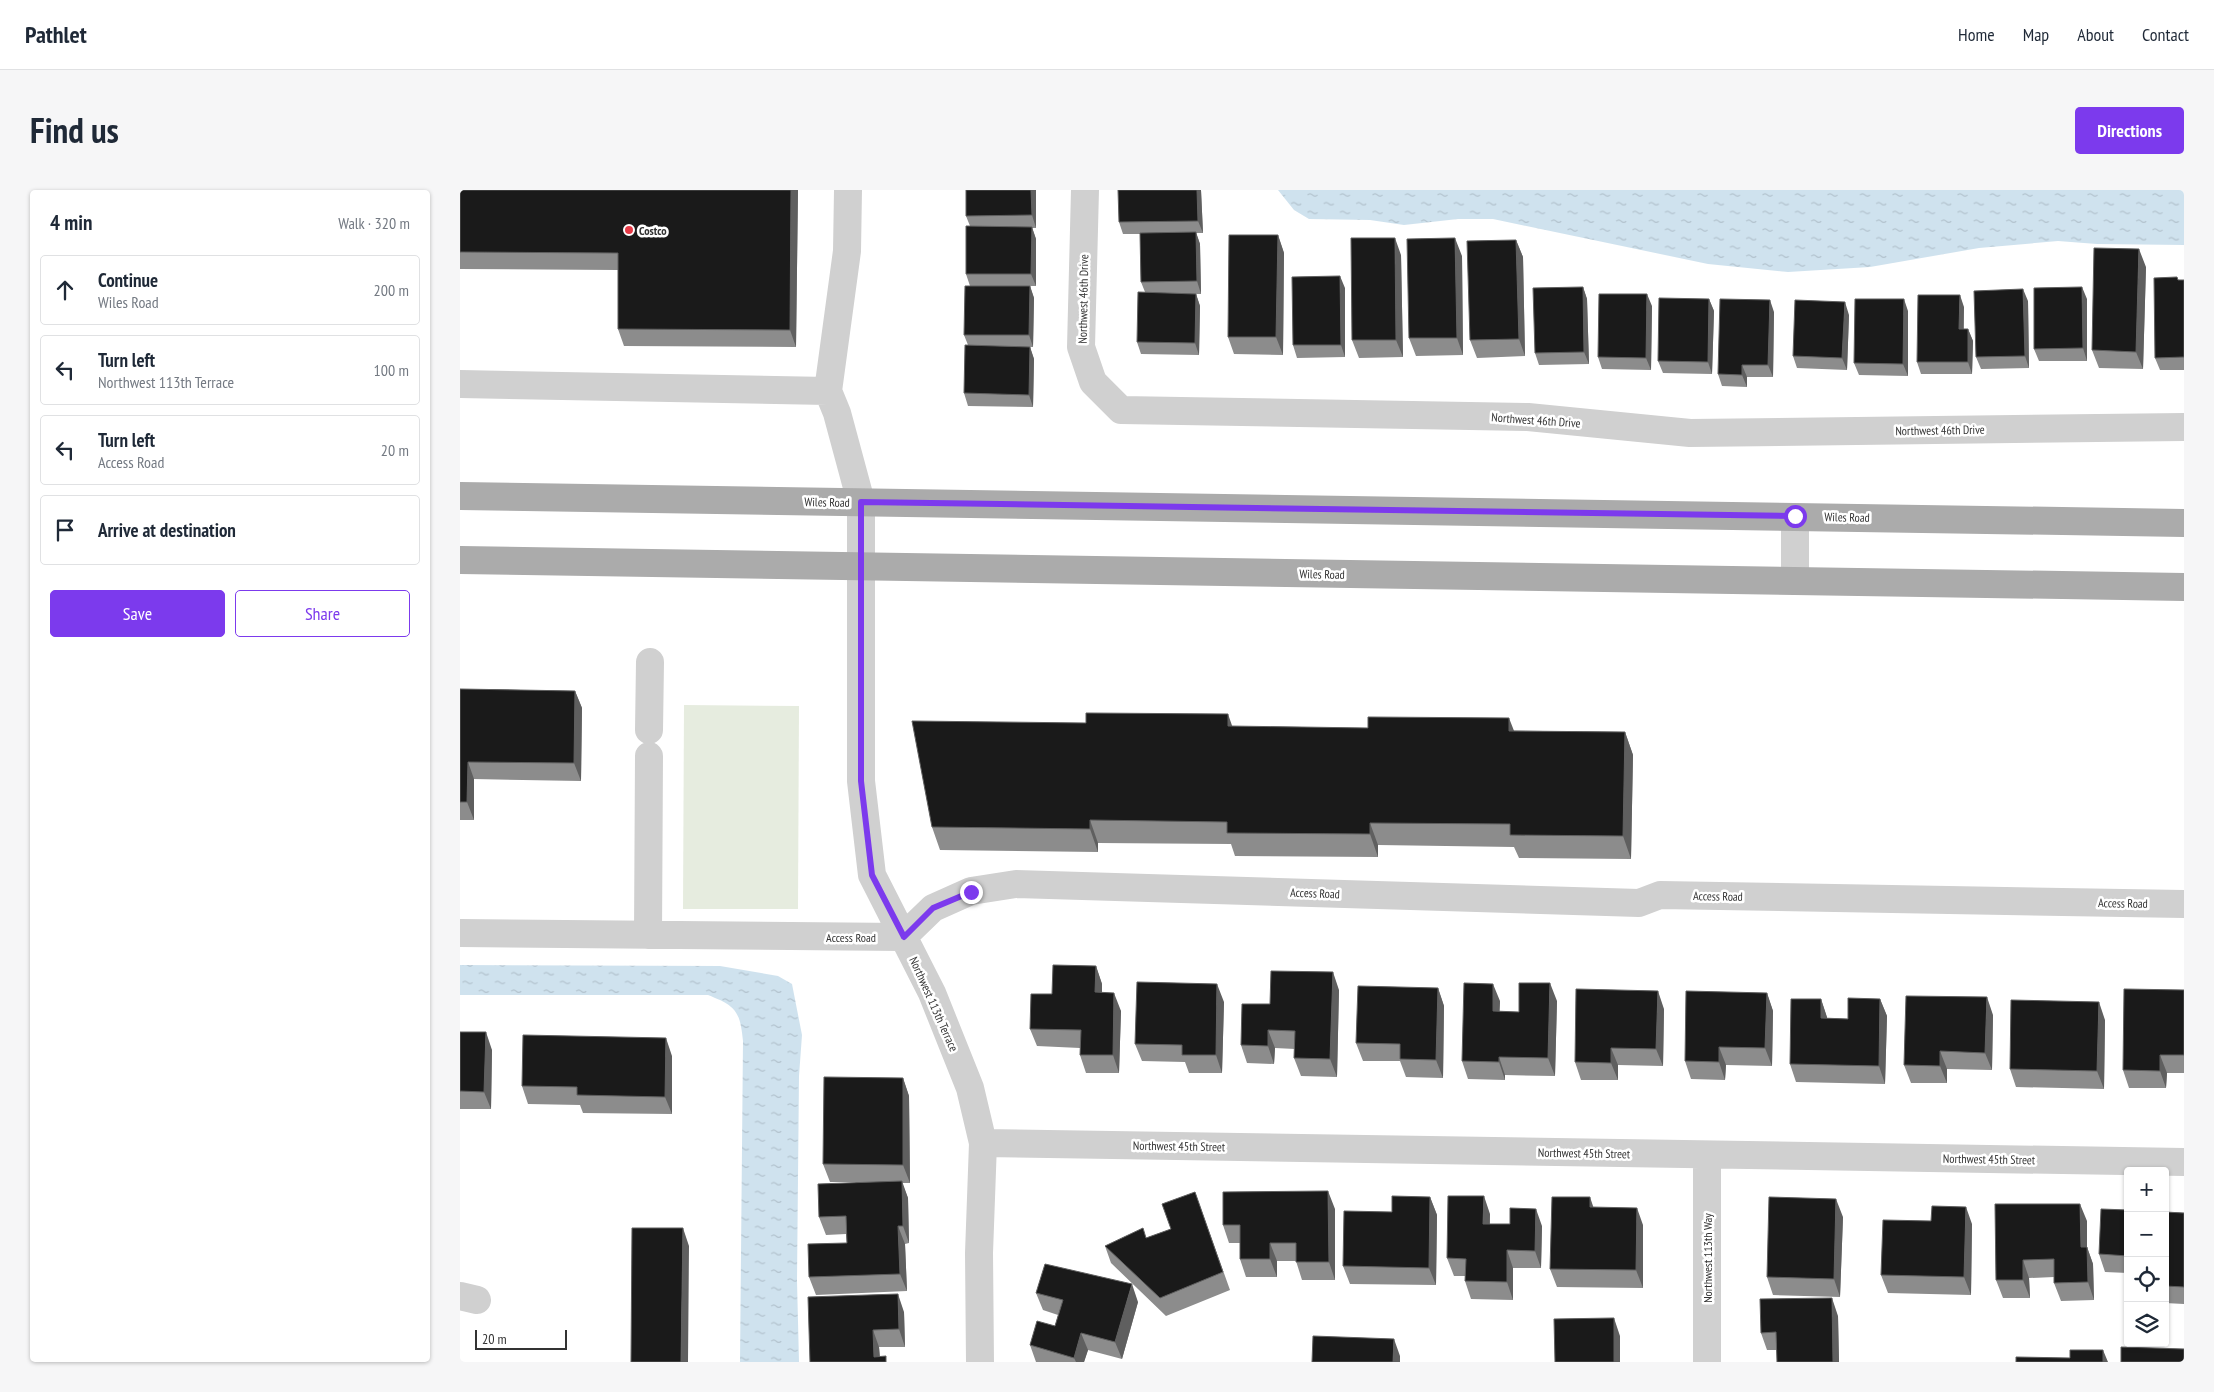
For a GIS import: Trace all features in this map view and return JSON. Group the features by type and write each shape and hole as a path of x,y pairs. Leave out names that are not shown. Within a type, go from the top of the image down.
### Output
{"main road":[{"name":"Wiles Road","path":"460,496 2184,523"},
{"name":"Wiles Road","path":"460,560 2184,587"}],"street":[{"path":"460,384 828,391 847,251 848,190"},
{"name":"Northwest 46th Drive","path":"1085,190 1081,347 1093,382 1121,410 1528,417 1690,433 2184,427"},
{"name":"Northwest 113th Terrace","path":"828,391 837,413 861,502 861,781 872,875 932,993 970,1088 983,1143 979,1253 980,1362"},
{"path":"1795,516 1795,581"},
{"path":"649,730 650,662"},
{"path":"648,936 649,756"},
{"name":"Access Road","path":"460,933 904,937 933,908 971,892 1016,884 1639,903 1660,894 2184,904"},
{"name":"Northwest 45th Street","path":"983,1143 2184,1162"},
{"name":"Northwest 113th Way","path":"1707,1155 1707,1362"}],"shaded area":[{"path":"684,705 799,706 798,909 683,909"}],"water":[{"path":"1278,190 2184,190 2184,245 2097,244 2058,241 1979,248 1870,267 1788,272 1708,264 1493,219 1458,219 1404,225 1370,220 1309,219 1294,210"},
{"path":"460,965 720,966 778,976 792,984 802,1035 799,1076 797,1281 799,1362 740,1362 743,1041 738,1016 731,1006 708,995 460,995"}],"building":[{"name":"Costco","path":"460,190 791,190 790,330 618,329 618,253 460,252"},
{"path":"966,190 1031,190 1032,215 966,216"},
{"path":"1118,190 1197,190 1198,221 1119,222"},
{"path":"966,226 1032,227 1031,274 966,274"},
{"path":"1196,232 1197,281 1141,282 1140,233"},
{"path":"1229,235 1278,235 1276,337 1228,337"},
{"path":"1351,238 1395,238 1396,340 1352,340"},
{"path":"1455,238 1457,338 1409,338 1407,239"},
{"path":"1516,240 1519,339 1470,340 1467,241"},
{"path":"2094,248 2139,249 2136,352 2092,350"},
{"path":"1340,276 1341,345 1293,345 1292,277"},
{"path":"2177,277 2178,280 2184,280 2184,357 2155,358 2154,278"},
{"path":"965,286 1030,286 1029,335 964,335"},
{"path":"1583,287 1584,352 1535,353 1533,288"},
{"path":"2082,287 2083,348 2034,349 2034,288"},
{"path":"2023,289 2025,356 1976,357 1974,291"},
{"path":"1138,292 1196,294 1195,343 1137,342"},
{"path":"1599,294 1647,294 1646,358 1598,357"},
{"path":"1918,295 1960,295 1959,329 1968,329 1968,362 1917,362"},
{"path":"1659,298 1709,299 1708,362 1658,361"},
{"path":"1720,299 1770,300 1768,365 1742,365 1742,375 1718,374"},
{"path":"1855,299 1904,299 1903,364 1854,363"},
{"path":"1795,300 1845,302 1842,358 1793,356"},
{"path":"965,345 1030,347 1029,395 964,393"},
{"path":"460,689 575,691 574,763 468,762 467,802 460,802"},
{"path":"1086,713 1228,714 1228,726 1368,728 1368,717 1509,718 1509,731 1625,732 1623,836 1510,835 1510,824 1370,823 1370,834 1227,833 1227,822 1090,820 1090,829 932,827 912,721 1086,723"},
{"path":"1053,965 1096,966 1095,992 1114,993 1113,1055 1080,1055 1081,1030 1030,1029 1031,994 1052,994"},
{"path":"1271,971 1333,972 1330,1059 1294,1058 1295,1031 1268,1030 1268,1046 1241,1045 1242,1004 1270,1004"},
{"path":"1137,982 1217,984 1216,1055 1182,1055 1182,1045 1135,1044"},
{"path":"1464,983 1493,984 1493,1011 1519,1012 1519,983 1550,983 1548,1058 1499,1057 1499,1062 1462,1061"},
{"path":"1358,986 1438,988 1436,1060 1400,1059 1400,1044 1356,1043"},
{"path":"1576,989 1658,991 1656,1049 1611,1048 1611,1063 1575,1062"},
{"path":"2124,989 2184,990 2184,1055 2160,1055 2160,1071 2123,1070"},
{"path":"1686,991 1767,993 1765,1048 1719,1047 1719,1062 1685,1061"},
{"path":"1906,996 1987,997 1985,1053 1940,1051 1940,1066 1904,1065"},
{"path":"1848,998 1880,999 1879,1066 1790,1064 1791,999 1821,999 1821,1018 1848,1019"},
{"path":"2011,1000 2099,1002 2097,1071 2010,1069"},
{"path":"460,1032 486,1032 484,1092 460,1091"},
{"path":"523,1035 666,1038 665,1097 577,1095 577,1087 522,1086"},
{"path":"824,1077 903,1078 903,1165 823,1164"},
{"path":"902,1181 903,1226 898,1226 900,1274 809,1277 808,1244 847,1243 846,1216 819,1217 818,1184"},
{"path":"1328,1191 1329,1262 1296,1262 1296,1243 1270,1243 1270,1259 1240,1259 1240,1225 1223,1225 1223,1192"},
{"path":"1195,1192 1223,1272 1160,1298 1105,1246 1143,1228 1146,1238 1171,1229 1162,1204"},
{"path":"1392,1196 1430,1197 1429,1268 1343,1266 1344,1211 1392,1212"},
{"path":"1448,1196 1484,1196 1483,1224 1510,1224 1510,1208 1536,1209 1535,1251 1507,1250 1507,1282 1465,1281 1466,1259 1447,1258"},
{"path":"1552,1197 1590,1197 1590,1207 1637,1208 1636,1270 1550,1269"},
{"path":"1769,1197 1836,1199 1834,1279 1767,1277"},
{"path":"1995,1204 2080,1204 2081,1247 2087,1247 2088,1282 2054,1283 2054,1259 2023,1260 2023,1280 1996,1280"},
{"path":"1932,1206 1966,1207 1964,1277 1881,1275 1883,1220 1931,1221"},
{"path":"2101,1209 2124,1210 2124,1256 2099,1254"},
{"path":"2169,1212 2184,1213 2184,1287 2169,1286"},
{"path":"632,1228 683,1228 681,1362 631,1362"},
{"path":"1045,1264 1132,1284 1115,1342 1081,1333 1074,1358 1030,1345 1037,1321 1055,1326 1063,1300 1036,1293"},
{"path":"898,1294 899,1329 873,1330 874,1357 886,1356 886,1362 810,1362 808,1297"},
{"path":"1832,1298 1833,1362 1777,1362 1776,1332 1761,1333 1760,1299"},
{"path":"1614,1318 1614,1362 1555,1362 1554,1319"},
{"path":"1313,1336 1394,1339 1393,1362 1312,1362"},
{"path":"2121,1347 2184,1349 2184,1362 2121,1362"},
{"path":"2070,1350 2103,1350 2103,1362 2016,1362 2016,1357 2070,1358"}],"place":[{"name":"Costco","path":"629,230"}],"route":[{"path":"971,892 933,908 904,937 872,875 861,781 861,502 1795,516"}]}
